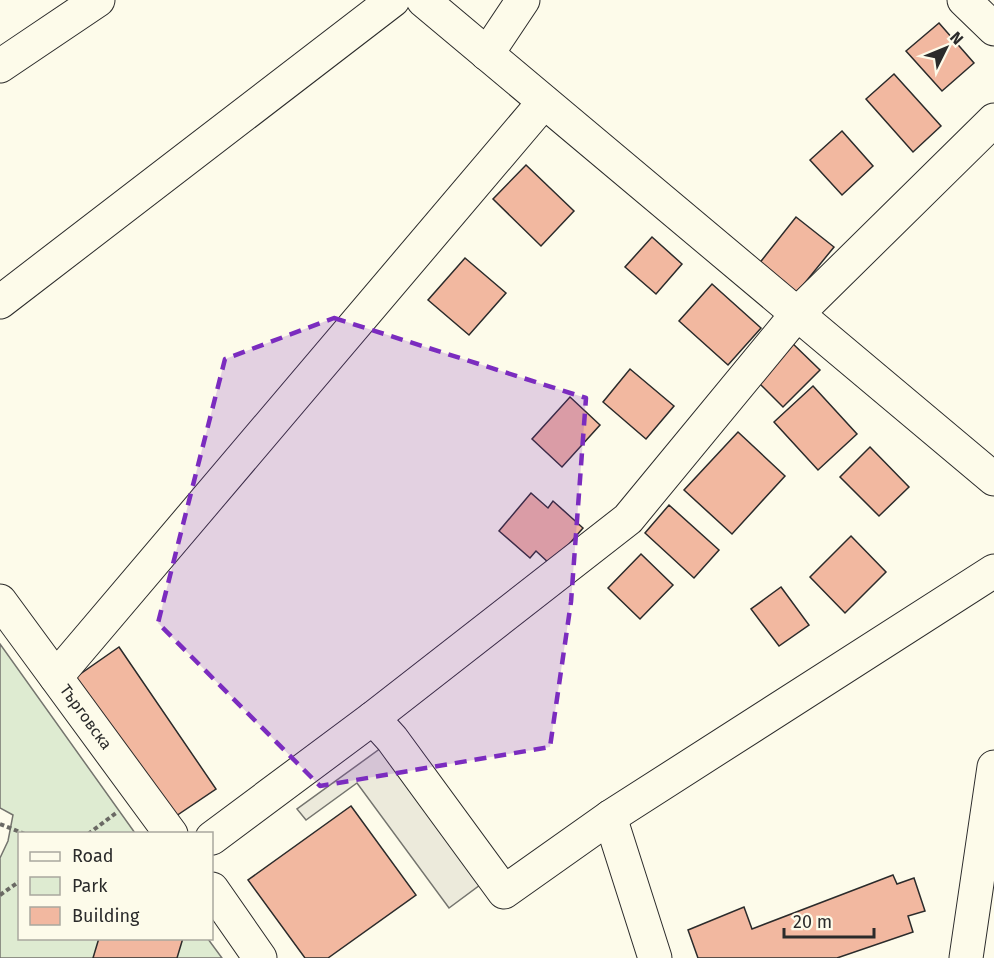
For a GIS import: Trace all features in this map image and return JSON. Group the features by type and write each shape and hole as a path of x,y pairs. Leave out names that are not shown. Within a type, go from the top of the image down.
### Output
{"street":[{"path":"0,66 98,0"},
{"path":"0,302 393,0"},
{"path":"423,0 994,479"},
{"path":"487,54 523,0"},
{"path":"964,0 994,29"},
{"path":"56,677 544,102"},
{"path":"213,837 373,718 628,519 797,314 994,120"},
{"path":"373,718 392,739 504,892 610,817 994,571"},
{"name":"Търговска","path":"0,601 170,832"},
{"path":"966,958 994,767"},
{"path":"610,817 655,958"},
{"path":"213,890 260,958"}],"path":[{"path":"0,824 20,832"},
{"path":"0,895 18,882"}],"highlighted area":[{"path":"334,318 586,398 571,602 550,747 320,786 158,623 225,359"}],"green space":[{"path":"0,644 134,832 18,832 18,940 209,940 222,958 0,958 0,858 8,841 13,815 0,808"}],"shaded area":[{"path":"392,740 492,876 449,908 357,783 306,820 297,809"}],"building":[{"path":"939,23 974,63 942,91 906,51"},
{"path":"894,74 941,126 913,152 866,99"},
{"path":"842,131 873,166 842,195 810,160"},
{"path":"526,165 574,211 541,246 493,199"},
{"path":"796,217 834,247 795,295 758,265"},
{"path":"652,237 682,264 656,294 625,267"},
{"path":"465,258 506,293 469,335 428,300"},
{"path":"712,284 761,328 728,365 679,321"},
{"path":"790,341 820,370 783,407 754,378"},
{"path":"630,369 674,406 646,439 603,402"},
{"path":"813,386 857,434 818,470 774,422"},
{"path":"570,397 600,425 562,467 532,439"},
{"path":"738,432 785,476 732,534 684,490"},
{"path":"870,447 909,487 879,516 840,477"},
{"path":"531,493 548,508 553,501 583,528 551,565 536,551 530,558 499,531"},
{"path":"669,505 719,550 694,578 645,533"},
{"path":"851,536 886,572 845,613 810,577"},
{"path":"641,554 673,585 640,619 608,588"},
{"path":"781,587 809,625 779,646 751,609"},
{"path":"119,647 216,789 173,818 76,677"},
{"path":"351,806 416,895 328,958 305,958 248,880"},
{"path":"893,875 897,884 914,878 925,911 908,916 913,932 837,958 698,958 688,930 744,907 752,929"},
{"path":"98,940 182,940 177,958 93,958"}]}
